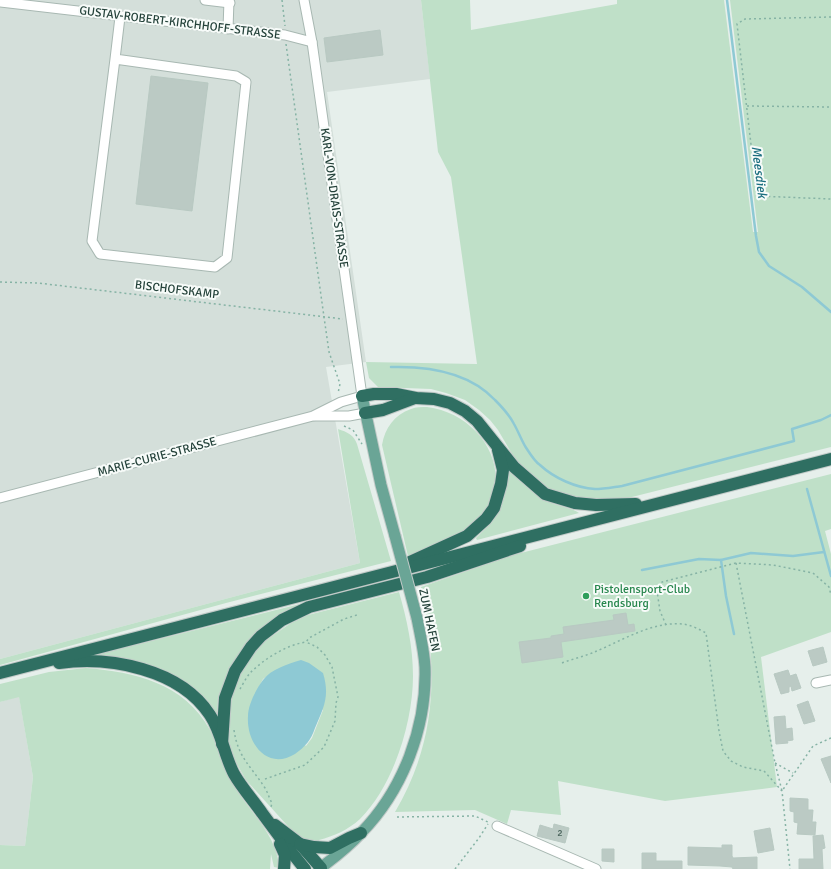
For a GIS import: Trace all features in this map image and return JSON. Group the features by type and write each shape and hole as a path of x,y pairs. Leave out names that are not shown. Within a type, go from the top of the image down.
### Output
{"highway":[{"path":"362,396 374,394 396,394 416,398 434,399 465,411 477,421 514,467 545,494 575,503 596,505 659,503"},
{"path":"365,413 383,410 416,398"},
{"path":"385,574 436,549 467,536 486,519 494,508 502,484 503,470 497,447"},
{"path":"2,672 831,459"},
{"path":"222,744 225,698 235,671 244,656 256,642 282,620 309,607 427,576 520,546 543,532"},
{"path":"2,672 65,662 96,661 120,664 150,672 162,676 182,688 202,704 210,715 217,727 226,758 234,774 268,814 300,844 320,869"},
{"path":"268,814 278,835 304,869"},
{"path":"300,844 330,848 361,833"},
{"path":"278,835 279,842 285,855 284,869"}],"main road":[{"name":"ZUM HAFEN","path":"320,869 361,833 389,797 407,764 416,739 422,713 425,686 425,666 417,618 381,485 362,396"}],"street":[{"path":"205,0 230,1 228,29"},
{"name":"KARL-VON-DRAIS-STRASSE","path":"304,0 312,42 362,396"},
{"name":"GUSTAV-ROBERT-KIRCHHOFF-STRASSE","path":"0,2 285,35 312,42"},
{"path":"115,59 236,76 246,82 227,258 215,268 100,254 92,241 120,16"},
{"name":"MARIE-CURIE-STRASSE","path":"0,498 313,416 341,402 362,396"},
{"name":"MARIE-CURIE-STRASSE","path":"313,416 349,416 365,413"},
{"path":"816,683 831,680"},
{"path":"493,824 596,869"}],"path":[{"path":"282,0 285,35 324,317 330,352 340,384 339,392 335,398"},
{"path":"831,17 745,20 737,24 757,196 831,199"},
{"path":"747,106 831,107"},
{"name":"BISCHOFSKAMP","path":"0,282 38,283 351,320"},
{"path":"736,563 782,791 790,869"},
{"path":"666,625 660,611 657,591 662,582 736,563 773,565 813,573 829,587 831,595"},
{"path":"306,642 309,638 344,619 357,614"},
{"path":"562,663 591,653 639,632 658,626 683,624 697,628 706,633 723,751 731,761 743,767 764,771 782,791"},
{"path":"240,690 249,674 259,665 280,652 299,643 306,642 317,647 325,655 332,667 338,697 336,703 336,721 324,747 305,765 265,779"},
{"path":"234,726 235,739 245,762 265,789 272,803 268,814"},
{"path":"782,791 813,746 831,738"},
{"path":"776,763 794,773"},
{"path":"398,817 476,816 493,824 479,838 455,869"}],"shaded area":[{"path":"0,0 421,0 430,79 327,92 366,362 326,367 360,563 0,659"},
{"path":"19,696 33,777 25,846 0,845 0,702"}],"green space":[{"path":"421,0 470,0 471,30 617,4 617,0 724,0 753,232 758,232 730,0 831,0 831,447 620,500 577,499 551,490 518,464 498,430 490,420 465,400 431,389 378,387 369,378 366,362 477,364 451,177 438,152"},
{"path":"417,407 427,407 447,412 464,422 479,435 489,450 495,468 495,486 489,504 477,522 470,528 454,538 408,556 382,445 385,433 395,419 411,409"},
{"path":"338,429 350,434 357,444 391,561 226,603 0,665 0,659 360,563"},
{"path":"506,466 537,495 549,502 579,513 477,540 476,538 496,515"},
{"path":"831,474 831,529 825,531 831,554 831,632 761,657 777,787 665,801 558,781 561,815 511,810 507,824 475,810 395,812 409,785 420,757 427,730 432,674 427,617 421,587 513,555"},
{"path":"399,592 405,613 413,665 412,694 409,714 399,753 391,772 372,805 360,819 341,832 319,840 319,844 301,839 295,834 246,780 234,759 229,743 227,726 227,711 236,680 255,652 265,641 291,623 308,615","holes":["273,672 323,710 312,738 306,746 254,697 263,679"]},
{"path":"320,599 299,608 229,671 218,699 217,717 196,694 96,658 95,655"},
{"path":"86,668 140,677 157,683 187,701 199,714 210,730 236,789 269,836 274,846 279,868 274,867 271,854 270,869 0,869 0,845 25,846 33,777 19,697 0,702 0,684 49,672"}],"water":[{"path":"301,660 309,663 323,673 326,695 323,707 312,736 302,749 285,758 276,759 267,757 260,752 255,744 248,726 248,712 251,702 266,676 280,667"}],"building":[{"path":"380,30 383,55 327,62 324,38"},
{"path":"151,76 208,83 192,211 136,204"},
{"path":"626,613 628,625 634,624 635,631 561,642 563,657 522,663 519,642 551,638 551,636 564,634 563,627 614,620 613,615"},
{"path":"823,647 827,662 813,666 808,651"},
{"path":"788,670 790,676 796,674 801,688 792,691 791,686 789,687 789,692 781,694 774,674"},
{"path":"808,701 815,721 804,724 797,705"},
{"path":"785,716 786,729 792,728 793,740 787,741 788,743 776,744 774,717"},
{"path":"831,756 831,783 821,759"},
{"path":"790,798 808,799 808,810 813,810 812,822 816,822 815,835 797,834 798,823 794,822 794,812 790,811"},
{"path":"554,824 569,828 565,843 537,836 540,825 553,829"},
{"path":"770,828 774,850 758,853 754,831"},
{"path":"823,835 825,848 822,849 823,869 799,869 799,859 814,859 813,836"},
{"path":"722,845 732,845 733,858 757,857 757,869 733,869 732,867 688,865 688,847 722,848"},
{"path":"602,849 614,849 614,862 602,861"},
{"path":"642,853 656,853 656,861 682,861 682,869 642,869"}],"waterway":[{"name":"Meesdiek","path":"727,0 759,252 769,266 802,287 831,312"},
{"path":"391,367 433,370 460,377 473,383 485,391 506,412 525,446 538,463 546,470 566,482 580,487 595,489 622,486 794,441 792,429 821,420 831,415"},
{"name":"Meesdiek","path":"807,489 831,576"},
{"path":"734,634 726,596 721,560 751,553 793,556 824,552"},
{"path":"642,570 699,559 721,560"}],"place":[{"name":"Pistolensport-Club Rendsburg","path":"586,596"}]}
